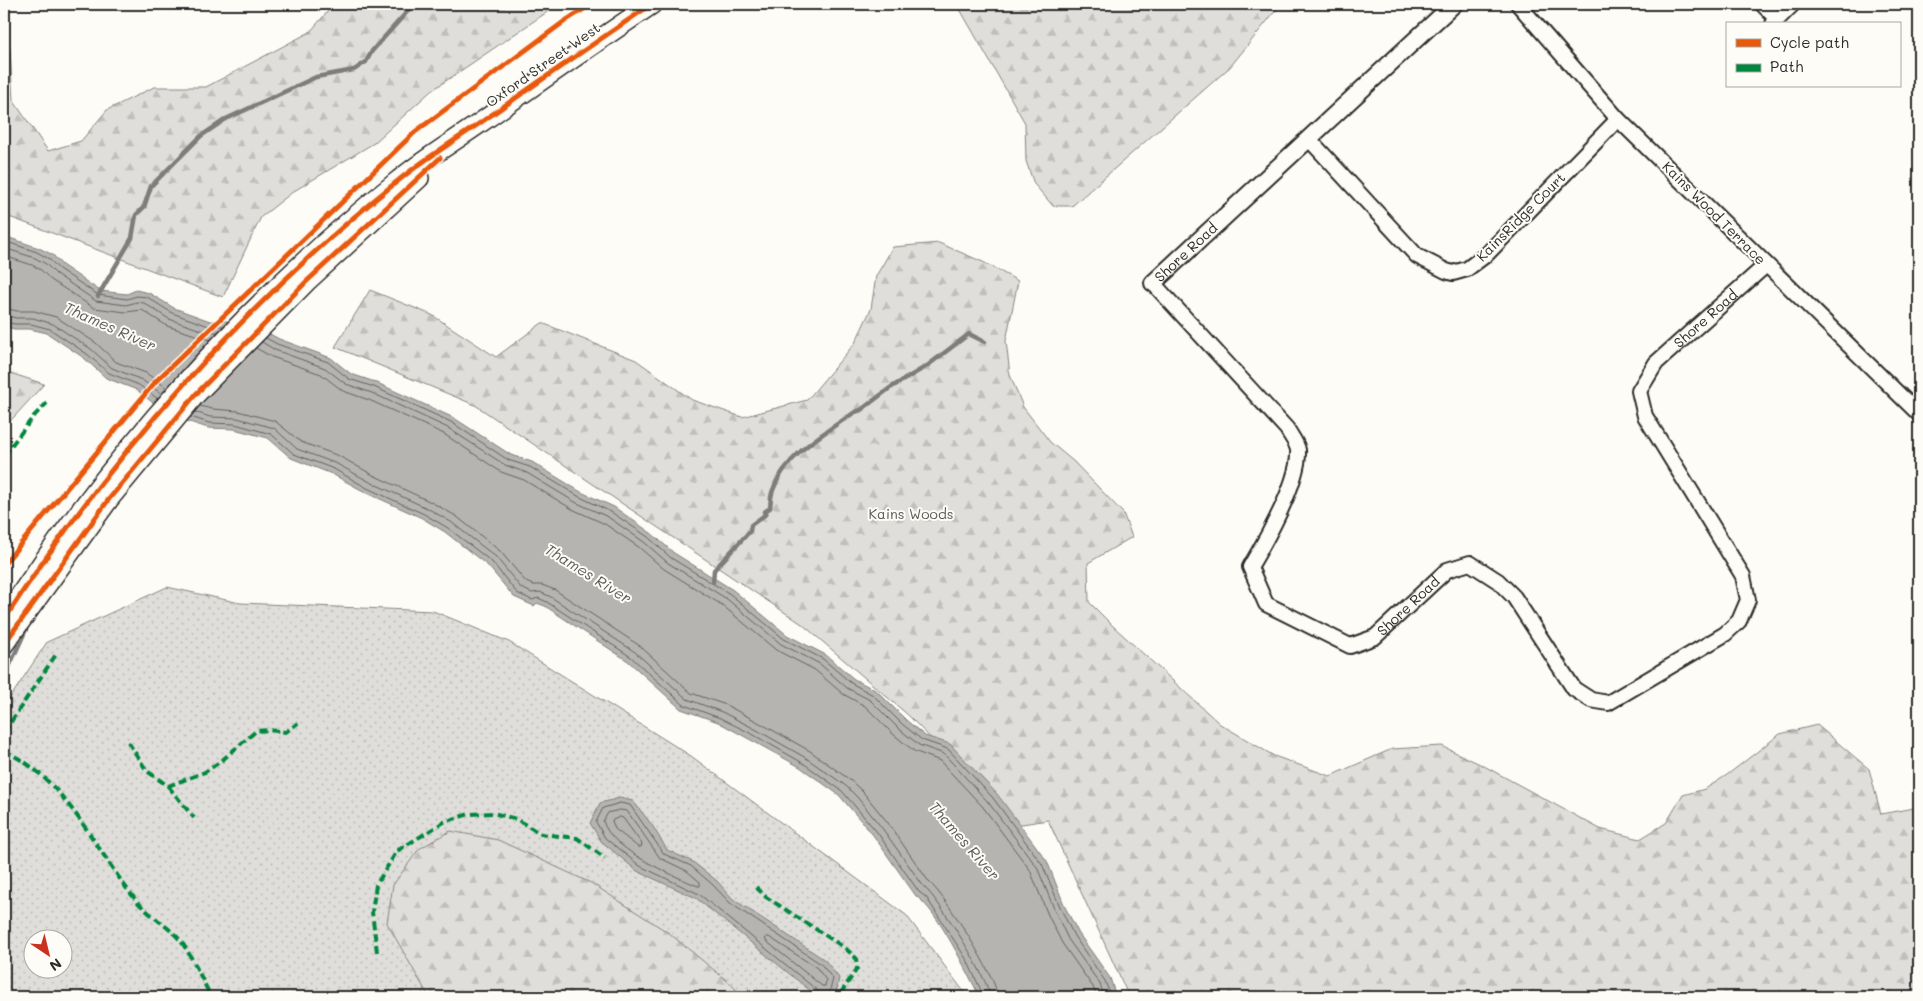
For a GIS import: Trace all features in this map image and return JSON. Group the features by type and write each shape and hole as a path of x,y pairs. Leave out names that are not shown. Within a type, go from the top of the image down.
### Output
{"main road":[{"name":"Oxford Street West","path":"4,620 45,558 124,456 172,400 257,308 473,128 652,4"},
{"name":"Oxford Street West","path":"6,642 109,499 196,394 306,282 350,230"}],"street":[{"name":"Shore Road","path":"1454,4 1153,283 1287,429 1298,448 1295,477 1262,547 1250,567 1266,604 1350,646 1375,637 1447,570 1470,563 1498,581 1514,597 1574,689 1591,700 1608,702 1725,634 1739,621 1748,600 1743,576 1645,416 1639,391 1656,364 1766,265"},
{"name":"Kains Wood Terrace","path":"1518,4 1618,119 1919,414"},
{"path":"1762,4 1775,22 1793,4"},
{"name":"KainsRidge Court","path":"1309,139 1417,256 1453,273 1468,269 1487,254 1618,119"}],"green space":[{"path":"334,4 559,4 431,91 374,143 294,191 261,217 223,297 4,215 4,25 10,50 13,100 48,151 81,141 107,110 154,87 206,87 310,32"},
{"path":"957,4 1281,4 1230,67 1072,206 1053,206 1034,184 1026,161 1025,123"},
{"name":"Kains Woods","path":"939,243 983,262 1018,281 1006,341 1010,375 1023,407 1050,442 1074,462 1123,513 1132,537 1088,563 1089,602 1220,724 1274,756 1330,776 1392,749 1442,746 1484,766 1600,829 1640,839 1666,823 1683,795 1705,789 1727,775 1780,734 1817,725 1869,769 1881,814 1919,807 1919,997 1129,997 1048,820 1009,826 998,807 908,715 802,624 475,405 335,347 370,290 432,315 496,357 542,323 636,360 692,400 742,417 807,400 855,343 871,309 876,276 893,247"},
{"path":"4,371 44,384 4,428"},
{"path":"167,587 240,603 433,611 509,642 691,756 906,915 968,997 4,997 4,707 47,642"},
{"path":"450,831 498,840 591,883 669,933 731,984 742,997 429,997 387,923 393,885 419,849"}],"water":[{"name":"Thames River","path":"4,236 53,255 62,265 100,291 127,294 136,290 149,293 174,308 210,321 246,321 279,339 331,358 351,374 375,382 454,418 511,455 532,462 581,492 614,507 651,533 674,553 733,590 787,635 826,655 854,679 877,691 925,736 950,744 997,794 1047,861 1065,907 1079,934 1110,978 1116,997 980,997 934,915 916,896 873,835 839,795 800,767 718,722 681,709 628,661 545,606 537,603 534,606 514,597 488,566 445,532 422,518 365,492 332,474 291,458 268,438 234,429 208,428 168,415 137,390 106,378 84,358 47,333 4,326"},
{"path":"620,798 633,801 652,825 667,850 693,862 717,881 733,899 825,960 839,978 836,993 831,997 818,997 696,898 637,871 601,841 590,823 600,803"}],"waterway":[{"path":"98,296 132,238 136,215 144,207 151,186 201,136 226,119 316,77 354,70 366,62 372,51 414,4"},
{"path":"713,582 714,570 750,531 751,525 766,514 764,512 770,508 772,493 779,477 808,445 855,412 861,410 890,388 927,366 969,334 985,342"},
{"path":"4,678 27,627"}],"marked path":[{"path":"4,455 34,416 47,403"},
{"path":"4,732 57,653"},
{"path":"128,742 147,771 168,786 205,772 256,731 286,732 298,723"},
{"path":"4,751 26,763 45,778 62,796 135,899 184,945 211,997"},
{"path":"168,786 194,818"},
{"path":"377,952 372,912 376,885 397,851 444,822 469,814 493,813 516,819 541,834 577,838 605,858"},
{"path":"756,887 766,897 845,948 856,958 857,969 838,997"}],"cycle path":[{"path":"4,564 156,381 415,132 565,21 592,4"},
{"path":"4,620 45,559 135,441 184,384 288,277 342,227 418,165 652,4"},
{"path":"4,644 109,499 196,394 306,282 440,158"}]}
